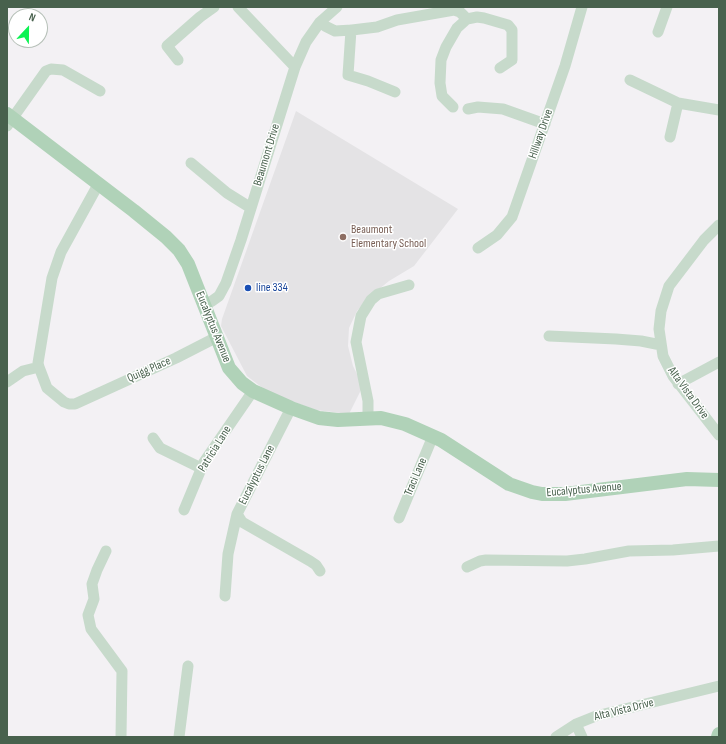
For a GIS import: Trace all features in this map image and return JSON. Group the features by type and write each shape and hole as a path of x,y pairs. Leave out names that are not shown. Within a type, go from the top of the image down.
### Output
{"main road":[{"name":"Eucalyptus Avenue","path":"9,120 99,183 166,237 178,250 188,264 230,368 242,383 253,391 291,408 319,418 338,420 388,419 400,422 433,436 467,456 509,484 542,494 565,494 687,478 719,480"}],"street":[{"path":"178,60 167,46 200,17 214,7"},
{"path":"238,7 295,67"},
{"name":"Beaumont Drive","path":"204,305 219,296 226,283 295,67 306,42 320,22 337,7"},
{"name":"Hillway Drive","path":"478,248 497,235 512,217 565,66 582,7"},
{"path":"658,32 667,7"},
{"path":"320,22 335,31 377,27 397,20 454,10 460,12 467,19"},
{"path":"453,107 442,96 440,82 441,60 446,47 457,28 467,19 477,17 484,18 508,25 512,30 512,60 500,68"},
{"path":"351,30 348,75 395,92"},
{"path":"9,120 46,72 52,69 56,68 63,70 100,91"},
{"path":"630,80 678,103 719,110"},
{"path":"670,138 678,103"},
{"path":"468,109 478,107 503,109 545,124"},
{"path":"191,163 227,193 251,208"},
{"path":"7,382 25,370 39,368 38,363 52,278 61,252 99,183"},
{"name":"Alta Vista Drive","path":"719,225 712,230 669,286 661,310 659,329 663,356 672,376 719,435"},
{"path":"368,419 368,401 356,342 361,316 378,294 409,285"},
{"path":"549,336 641,341 661,345"},
{"name":"Quigg Place","path":"39,368 45,384 51,392 69,404 75,404 217,338"},
{"path":"678,384 719,362"},
{"name":"Patricia Lane","path":"184,510 201,468 253,391"},
{"name":"Eucalyptus Lane","path":"291,408 237,514 242,522 310,561 316,565 320,571"},
{"name":"Traci Lane","path":"399,518 433,436"},
{"path":"153,438 160,448 201,468"},
{"path":"225,596 228,554 237,514"},
{"path":"467,567 486,560 567,561 629,551 673,550 719,546"},
{"path":"106,551 92,584 94,599 88,615 91,629 122,671 121,737"},
{"path":"179,737 188,666"},
{"name":"Alta Vista Drive","path":"556,737 576,724 586,720 719,686"},
{"path":"576,724 582,737"}],"shaded area":[{"name":"Beaumont Elementary School","path":"296,111 458,209 414,266 389,281 368,298 357,311 349,328 348,346 353,366 363,386 349,414 316,410 269,393 247,376 221,326 222,319"}],"place":[{"name":"Beaumont Elementary School","path":"343,237"},
{"name":"line 334","path":"248,288"}]}
